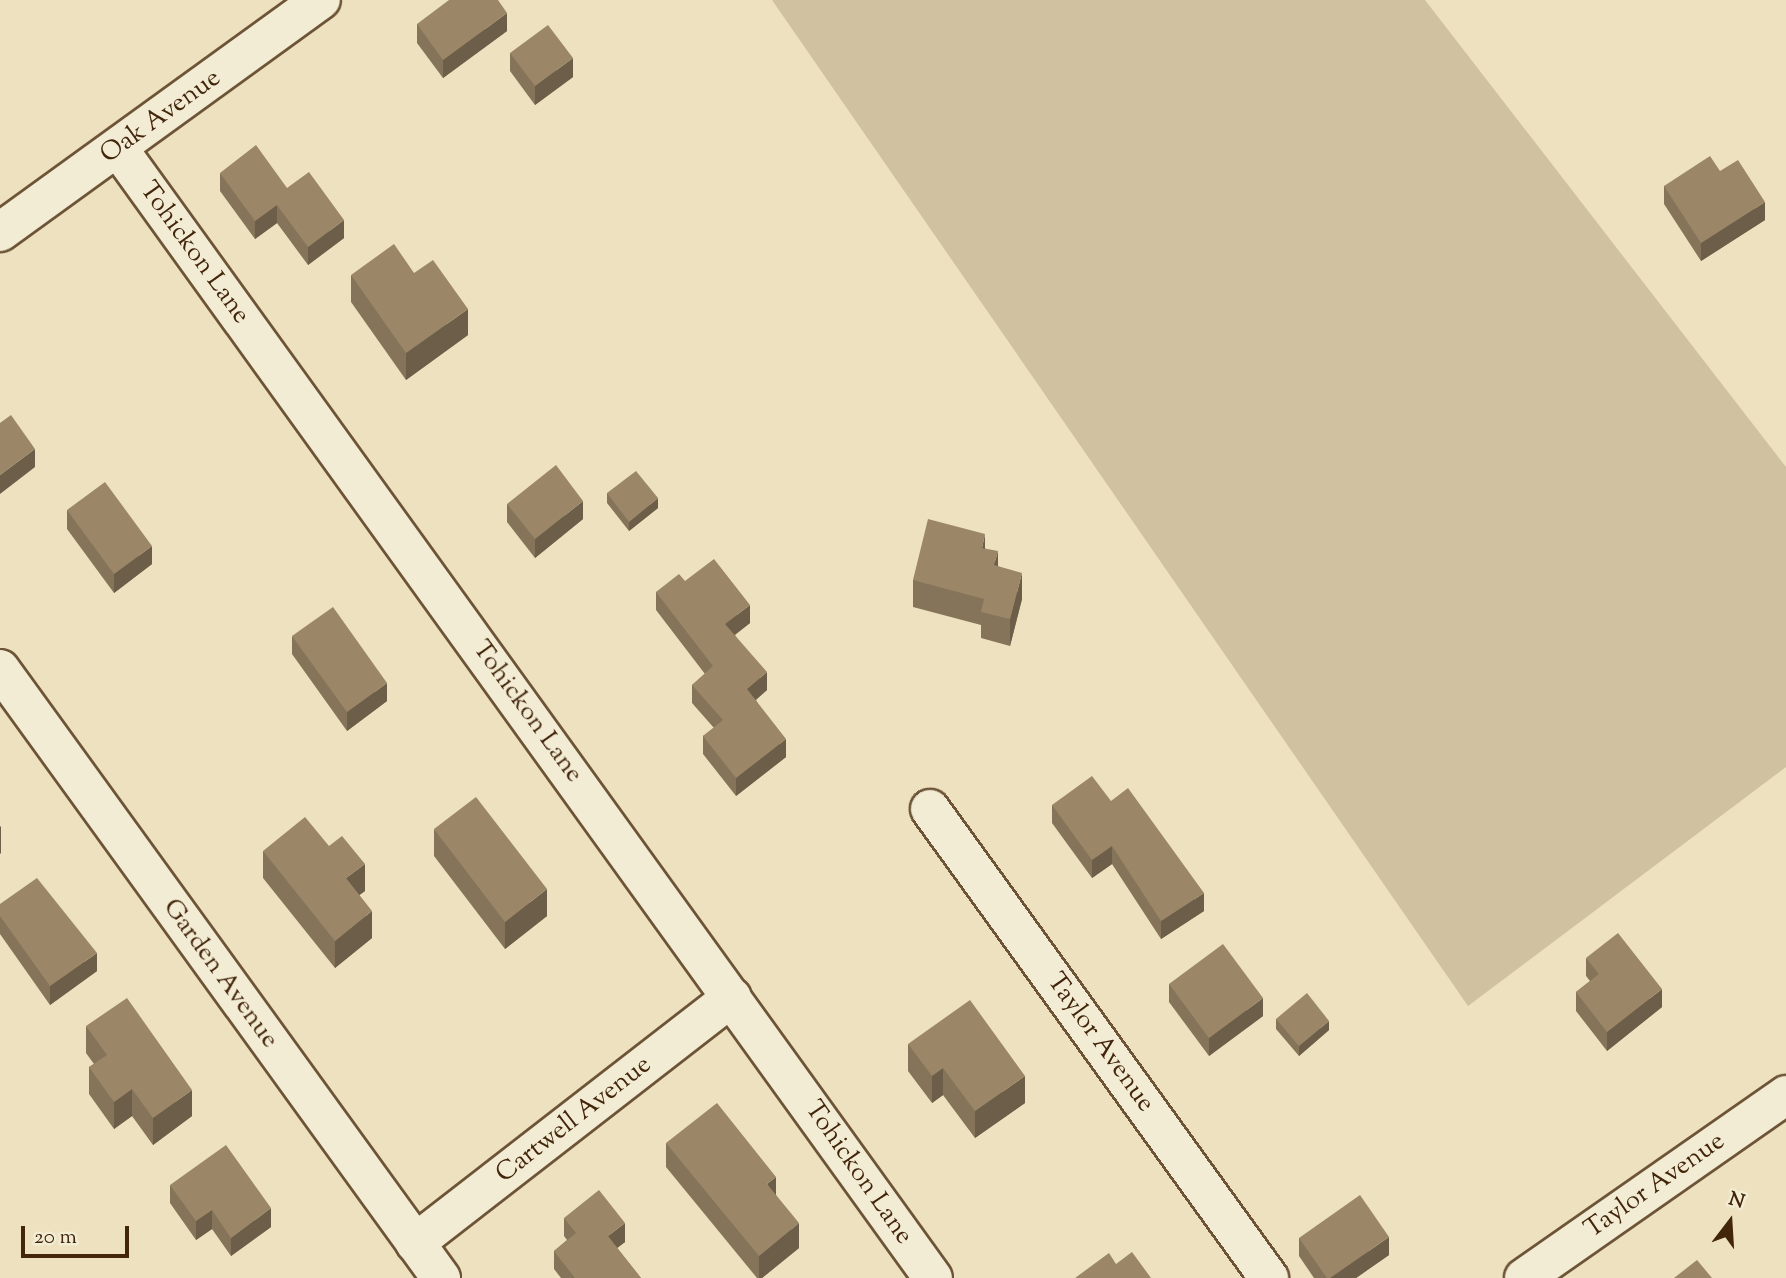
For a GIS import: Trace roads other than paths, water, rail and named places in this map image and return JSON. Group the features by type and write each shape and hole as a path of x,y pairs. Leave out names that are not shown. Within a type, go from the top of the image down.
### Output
{"street":[{"name":"Oak Avenue","path":"0,232 321,0"},
{"name":"Tohickon Lane","path":"118,148 933,1278"},
{"name":"Garden Avenue","path":"0,669 441,1278"},
{"name":"Taylor Avenue","path":"930,809 1269,1278"},
{"name":"Cartwell Avenue","path":"415,1242 732,997"},
{"name":"Taylor Avenue","path":"1524,1278 1786,1095"}]}
